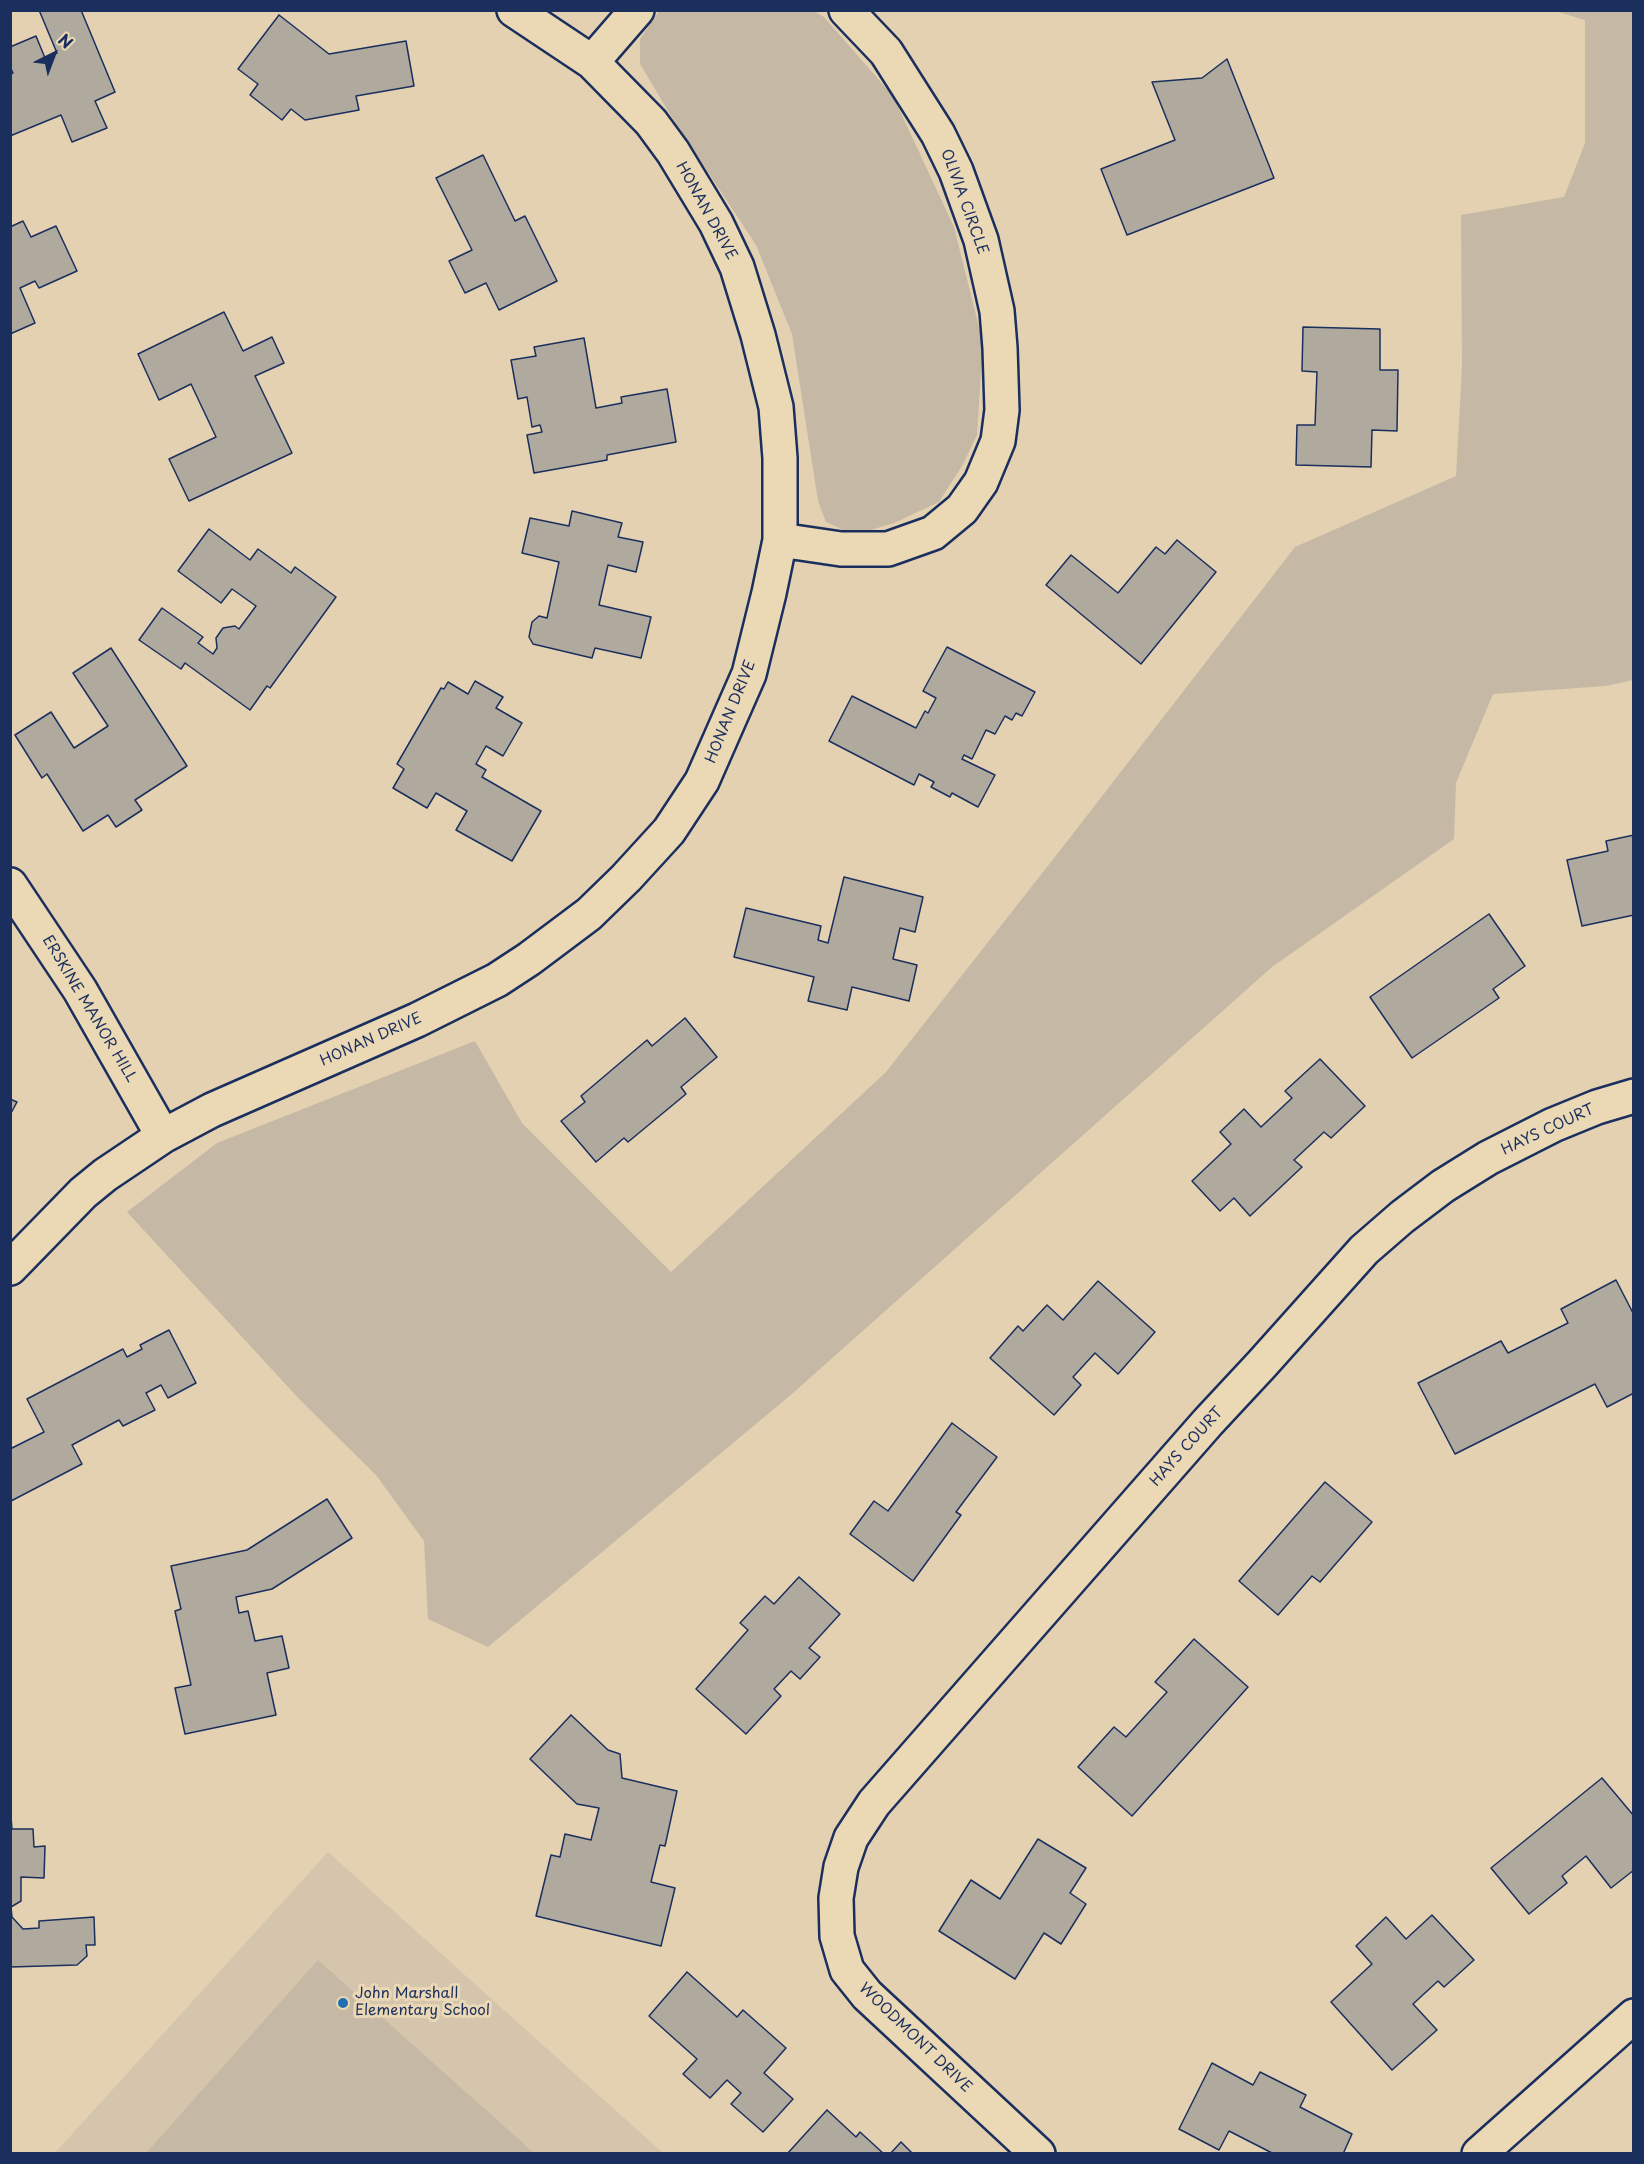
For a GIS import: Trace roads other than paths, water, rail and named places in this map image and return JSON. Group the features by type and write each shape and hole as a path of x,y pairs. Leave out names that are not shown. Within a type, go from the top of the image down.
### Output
{"street":[{"name":"HONAN DRIVE","path":"10,1268 83,1193 105,1175 164,1136 212,1110 417,1020 497,980 589,914 669,831 702,781 749,674 780,540 780,458 776,408 758,335 737,267 716,223 673,152 651,122 592,62 514,10"},
{"path":"592,62 637,10"},
{"name":"OLIVIA CIRCLE","path":"780,540 841,549 888,549 933,533 962,509 981,482 998,441 1002,410 996,310 981,240 956,171 938,134 886,52 846,10"},
{"name":"ERSKINE MANOR HILL","path":"10,885 80,990 164,1136"},
{"name":"HAYS COURT","path":"836,1898 841,1867 851,1838 874,1803 1208,1422 1364,1250 1443,1186 1488,1158 1553,1125 1597,1107 1634,1096"},
{"name":"WOODMONT DRIVE","path":"836,1898 837,1936 847,1970 867,1995 1038,2154"},
{"path":"1479,2154 1634,2016"}],"place":[{"name":"John Marshall Elementary School","path":"343,2003"}]}
